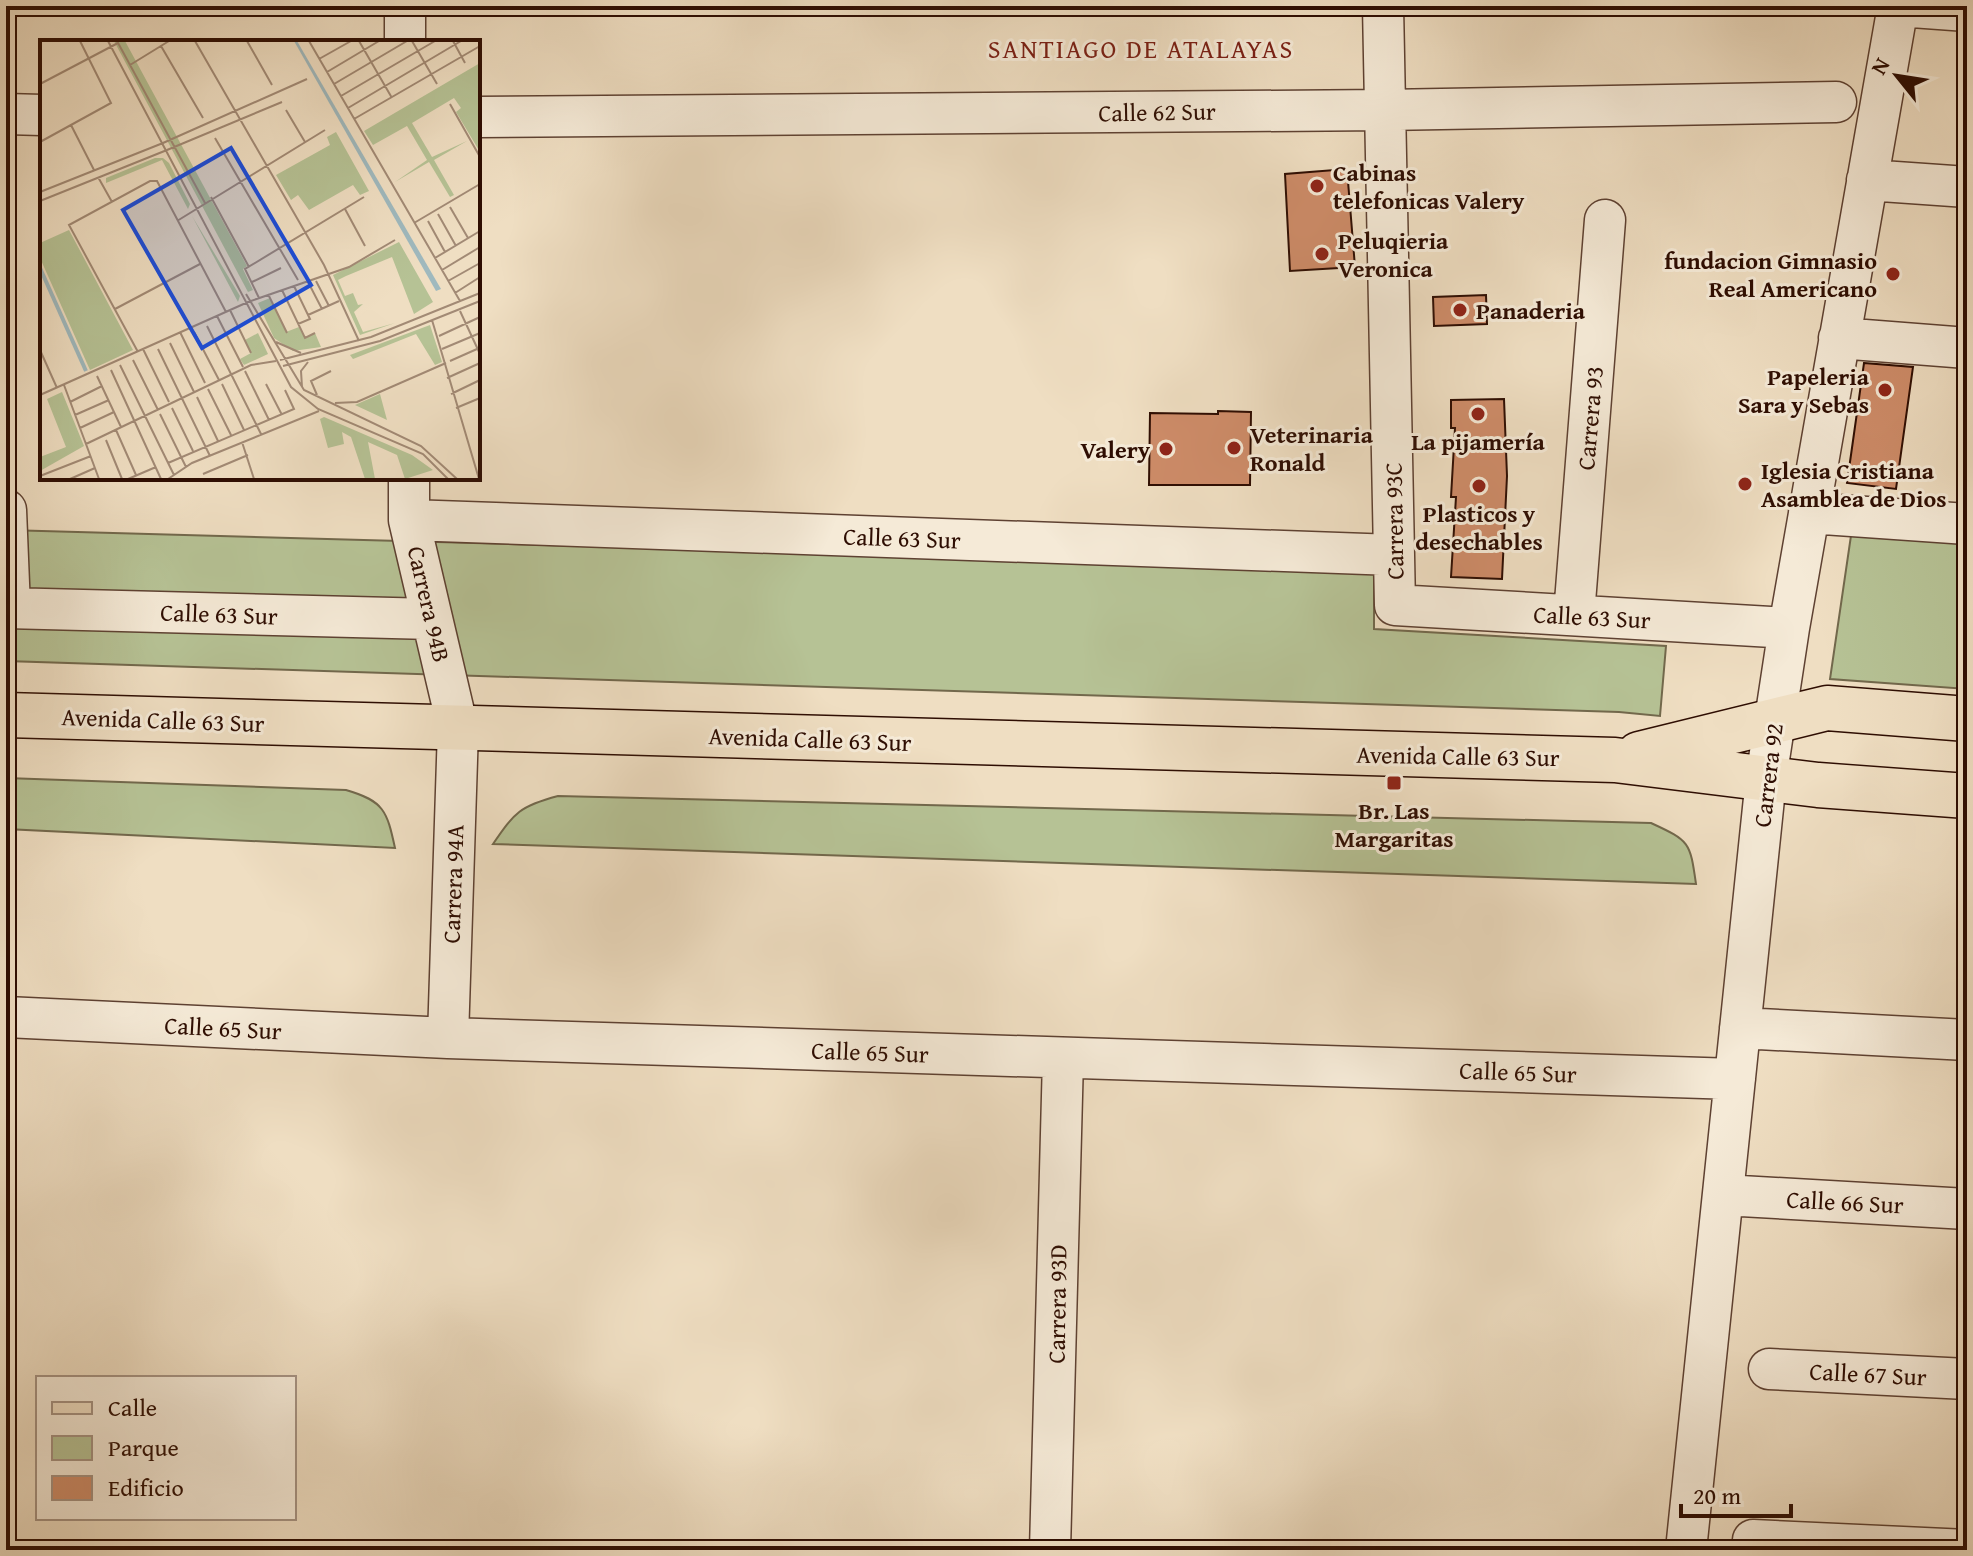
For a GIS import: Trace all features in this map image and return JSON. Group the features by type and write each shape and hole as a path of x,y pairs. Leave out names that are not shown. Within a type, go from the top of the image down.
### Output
{"main road":[{"name":"Avenida Calle 63 Sur","path":"1615,760 1827,708 1967,719"},
{"name":"Avenida Calle 63 Sur","path":"6,715 1615,760 1766,779 1967,796"}],"street":[{"path":"405,6 405,40"},
{"name":"Carrera 93C","path":"1383,6 1395,605"},
{"path":"1898,6 1967,11"},
{"name":"Carrera 92","path":"1686,1550 1766,779 1789,628 1898,6"},
{"name":"Calle 62 Sur","path":"480,117 1385,110 1836,102"},
{"path":"6,114 40,115"},
{"path":"1867,180 1967,187"},
{"name":"Carrera 93","path":"1574,615 1605,220"},
{"path":"1839,338 1967,348"},
{"name":"Carrera 94B","path":"409,480 409,520 458,729"},
{"path":"6,510 8,608"},
{"path":"1809,513 1967,524"},
{"name":"Calle 63 Sur","path":"409,520 1394,555"},
{"name":"Calle 63 Sur","path":"1395,605 1789,628"},
{"name":"Calle 63 Sur","path":"8,608 432,619"},
{"name":"Carrera 94A","path":"448,1038 458,729"},
{"name":"Calle 65 Sur","path":"6,1017 448,1038 1735,1079"},
{"path":"1740,1028 1967,1040"},
{"name":"Carrera 93D","path":"1050,1550 1063,1058"},
{"name":"Calle 66 Sur","path":"1723,1195 1967,1209"},
{"name":"Calle 67 Sur","path":"1769,1369 1967,1379"},
{"path":"1753,1540 1967,1550"}],"green space":[{"path":"1854,515 1967,524 1967,689 1830,679"},
{"path":"6,530 1374,568 1374,629 1666,646 1660,716 1619,712 6,661"},
{"path":"6,778 346,790 369,798 382,809 395,848 6,829"},
{"path":"558,796 1651,823 1674,834 1686,844 1696,884 493,844 520,812 535,803"}],"building":[{"path":"1347,169 1355,267 1290,271 1285,174"},
{"name":"Panaderia","path":"1486,295 1487,324 1434,326 1433,297"},
{"path":"1864,363 1913,367 1896,489 1847,483"},
{"path":"1504,399 1507,476 1502,579 1451,577 1456,497 1451,497 1455,428 1451,428 1451,400"},
{"path":"1218,411 1251,412 1250,485 1149,485 1150,413 1218,414"}],"place":[{"name":"Cabinas telefonicas Valery","path":"1317,186"},
{"name":"Peluqieria Veronica","path":"1322,254"},
{"name":"fundacion Gimnasio Real Americano","path":"1893,274"},
{"name":"Panaderia","path":"1460,310"},
{"name":"Papeleria Sara y Sebas","path":"1885,390"},
{"name":"La pijamería","path":"1478,414"},
{"name":"Veterinaria Ronald","path":"1234,448"},
{"name":"Valery","path":"1166,449"},
{"name":"Iglesia Cristiana Asamblea de Dios","path":"1745,484"},
{"name":"Plasticos y desechables","path":"1479,486"},
{"name":"Br. Las Margaritas","path":"1394,783"}],"district":[{"name":"SANTIAGO DE ATALAYAS","path":"1141,48"}]}
